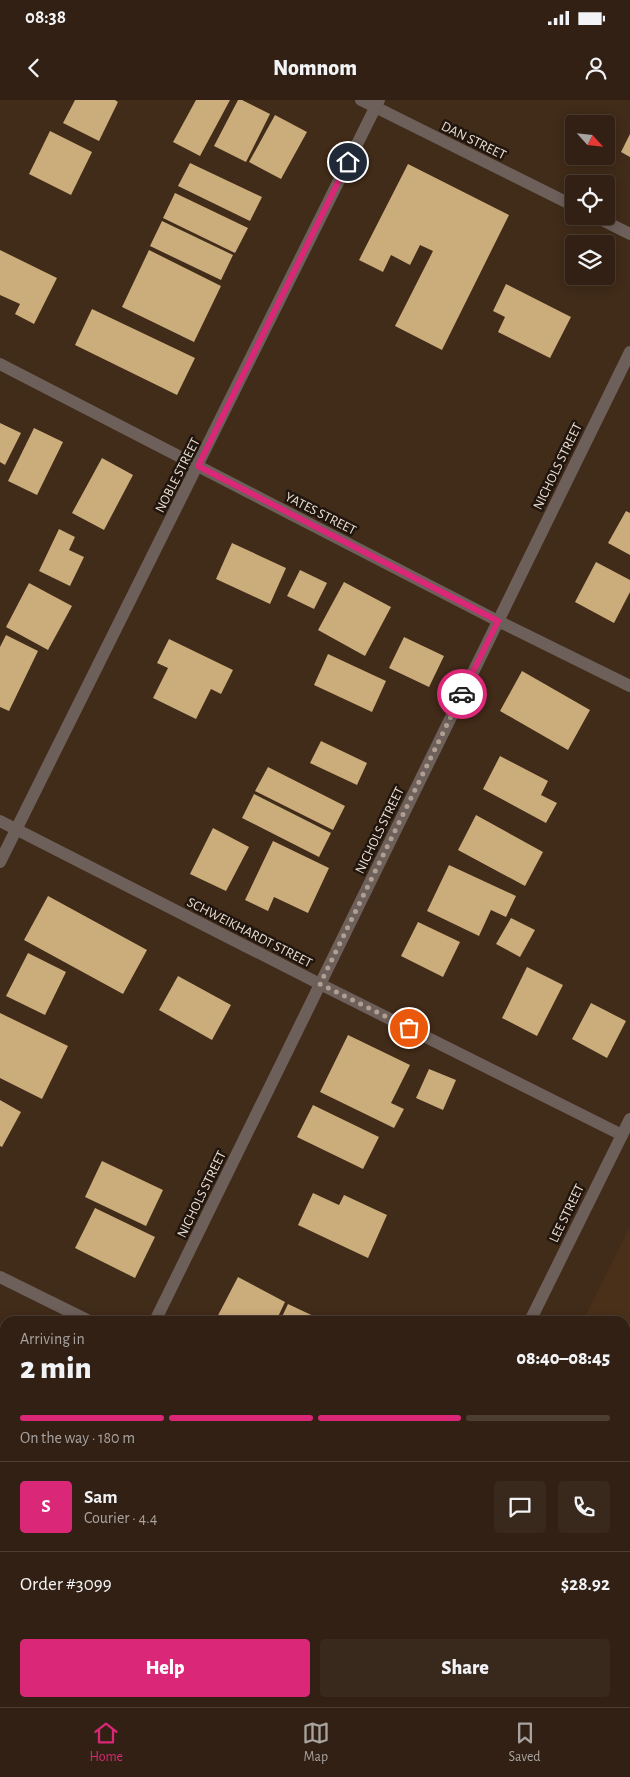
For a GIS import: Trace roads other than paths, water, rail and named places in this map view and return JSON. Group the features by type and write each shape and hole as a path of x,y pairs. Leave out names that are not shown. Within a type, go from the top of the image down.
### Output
{"street":[{"name":"DAN STREET","path":"361,100 377,104 565,201"},
{"name":"NOBLE STREET","path":"0,862 377,104"},
{"path":"612,225 630,234"},
{"name":"NICHOLS STREET","path":"157,1316 630,352"},
{"name":"YATES STREET","path":"0,364 498,621 630,686"},
{"name":"SCHWEIKHARDT STREET","path":"0,821 622,1135"},
{"name":"LEE STREET","path":"532,1316 630,1119"},
{"path":"0,1277 80,1316"}]}
